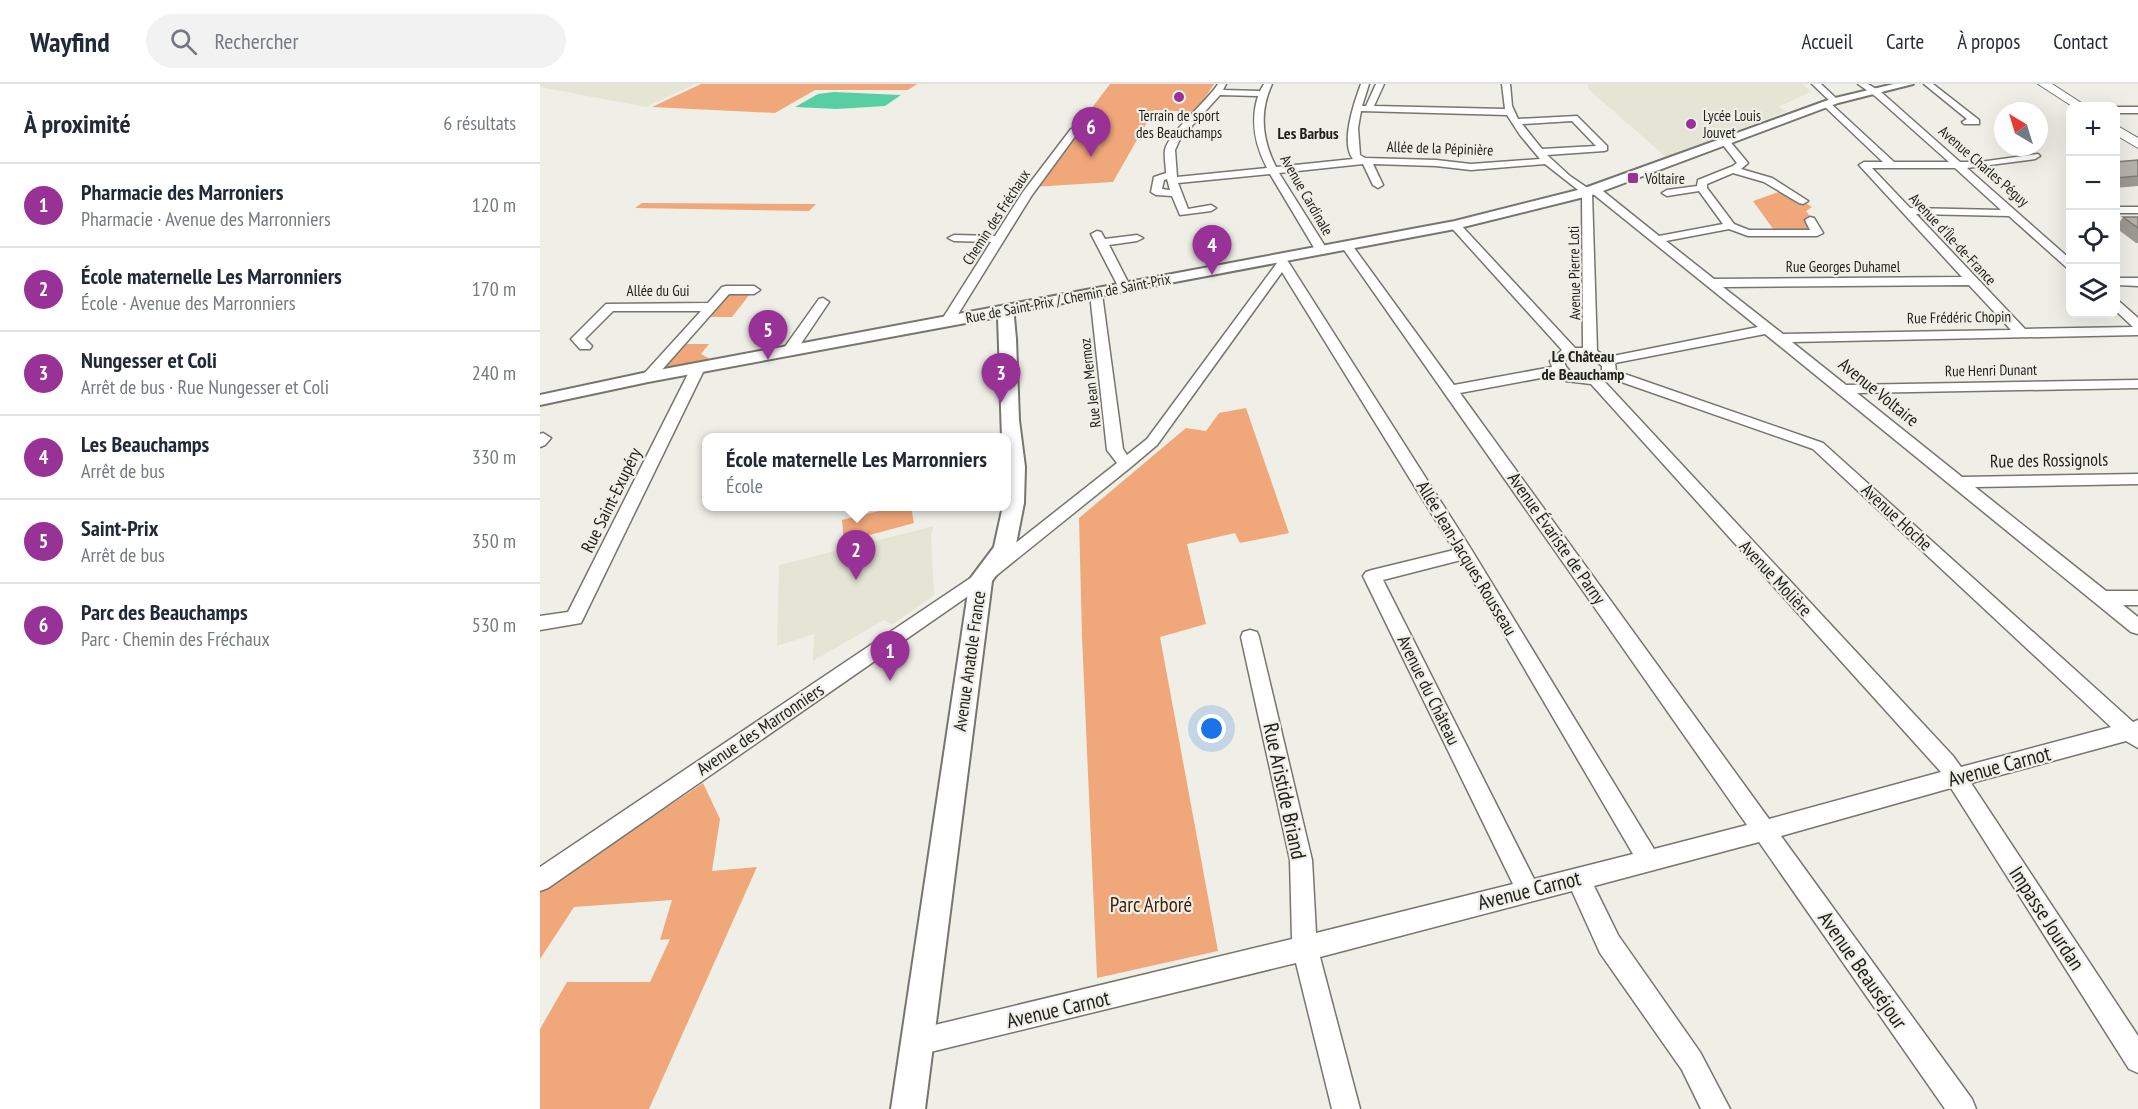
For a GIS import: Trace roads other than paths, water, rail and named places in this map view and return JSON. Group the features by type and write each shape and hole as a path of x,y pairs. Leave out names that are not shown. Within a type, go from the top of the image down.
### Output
{"main road":[{"path":"2044,84 2073,102"},
{"path":"2120,132 2138,144"}],"street":[{"name":"Avenue Cardinale","path":"1268,84 1258,116 1259,136 1272,169 1322,251"},
{"path":"1364,161 1355,156 1352,137 1355,108 1365,84"},
{"path":"1369,108 1380,84"},
{"name":"Avenue Voltaire","path":"1506,84 1510,112 1515,122 1572,185 1591,190 1659,239 2138,627"},
{"path":"1816,84 1893,165 1958,166 2004,162 2035,156"},
{"name":"Avenue Charles Péguy","path":"1862,84 1875,92 2069,264"},
{"name":"Rue de Saint-Prix / Chemin de Saint-Prix","path":"540,400 648,377 1282,261 1455,225 1591,190 1831,102 1908,84"},
{"path":"1928,84 1976,122 1967,122"},
{"path":"1211,208 1184,213 1172,178 1170,150 1176,139 1220,88 1263,94"},
{"path":"1355,108 1510,112"},
{"path":"2120,110 2138,110"},
{"path":"1515,122 1574,118 1604,148 1541,152"},
{"name":"Chemin des Fréchaux","path":"947,321 1027,194 1074,131"},
{"path":"1725,141 1743,163 1702,182 1702,188 1730,226"},
{"name":"Allée de la Pépinière","path":"1172,178 1364,161 1436,163 1470,167 1549,161"},
{"name":"Allée de la Pépinière","path":"1364,161 1378,185"},
{"name":"Avenue d'Île-de-France","path":"1893,165 1864,165 2019,332"},
{"path":"1732,170 1768,180 1803,201"},
{"path":"1172,178 1159,177 1156,192 1176,193"},
{"path":"1667,193 1702,188"},
{"name":"Avenue Pierre Loti","path":"1590,353 1591,190"},
{"path":"2120,210 2138,210"},
{"path":"1906,211 2012,213"},
{"path":"1659,239 1730,226 1748,233 1817,233 1810,220"},
{"path":"1455,225 1571,352"},
{"path":"954,238 999,239"},
{"path":"1125,288 1100,238 1137,238"},
{"name":"Avenue Évariste de Parny","path":"1348,247 1764,830"},
{"name":"Avenue Anatole France","path":"908,1109 981,579 1152,442 1282,261"},
{"name":"Allée Jean-Jacques Rousseau","path":"1282,261 1466,553 1649,861"},
{"name":"Rue Georges Duhamel","path":"1713,284 1972,282"},
{"path":"2120,282 2138,282"},
{"name":"Allée du Gui","path":"585,346 578,339 610,307 711,307 726,290 754,290"},
{"name":"Rue Jean Mermoz","path":"1096,294 1115,450 1126,464"},
{"path":"789,351 823,302"},
{"path":"648,377 711,307"},
{"path":"2120,309 2138,325"},
{"path":"981,579 1004,549 1014,503 1015,467 1010,420 1008,339 1006,317 1002,311"},
{"name":"Rue Frédéric Chopin","path":"1603,371 1775,334 2138,331"},
{"path":"1452,390 1559,370 1579,380 1603,371 1590,353 1571,352 1557,361 1559,370"},
{"name":"Rue Saint-Exupéry","path":"540,623 574,618 698,368"},
{"name":"Avenue Hoche","path":"1603,371 1818,446 2136,733"},
{"name":"Avenue Molière","path":"1603,371 1938,754 1955,777"},
{"name":"Rue Henri Dunant","path":"1844,389 2138,384"},
{"name":"Rue des Rossignols","path":"1960,482 2138,479"},
{"name":"Avenue du Château","path":"1466,553 1372,576 1528,891"},
{"name":"Avenue des Marronniers","path":"540,880 981,579"},
{"path":"2103,598 2138,598"},
{"name":"Rue Aristide Briand","path":"1250,637 1301,861 1305,948 1346,1109"},
{"name":"Avenue Carnot","path":"918,1042 1649,861 1955,777 2136,733"},
{"name":"Impasse Jourdan","path":"1955,777 2138,1060"},
{"name":"Avenue Beauséjour","path":"1764,830 1962,1109"},
{"path":"1578,878 1609,944 1691,1061 1716,1109"}],"place":[{"name":"Terrain de sport des Beauchamps","path":"1179,97"},
{"name":"Lycée Louis Jouvet","path":"1691,124"},
{"name":"Parc des Beauchamps","path":"1091,157"},
{"name":"Voltaire","path":"1633,178"},
{"name":"Les Beauchamps","path":"1212,275"},
{"name":"Saint-Prix","path":"768,360"},
{"name":"Nungesser et Coli","path":"1001,403"},
{"name":"École maternelle Les Marronniers","path":"856,580"},
{"name":"Pharmacie des Marroniers","path":"890,681"}],"district":[{"name":"Les Barbus","path":"1308,133"},
{"name":"Le Château de Beauchamp","path":"1583,365"}],"park label":[{"name":"Parc Arboré","path":"1151,904"}]}
